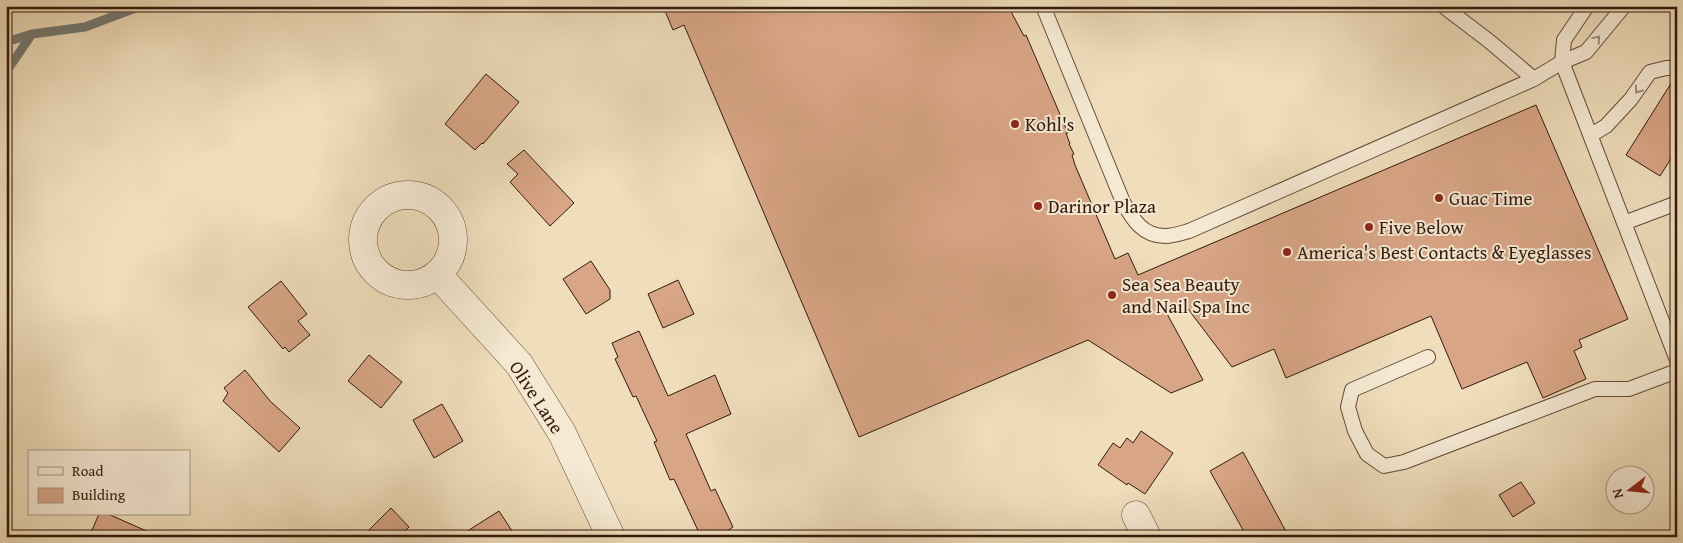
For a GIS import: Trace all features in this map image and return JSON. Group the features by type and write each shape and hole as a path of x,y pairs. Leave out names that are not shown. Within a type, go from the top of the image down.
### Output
{"street":[{"name":"Olive Lane","path":"437,274 519,364 562,433 611,537"}],"lane":[{"path":"1042,6 1127,208 1134,221 1148,232 1165,236 1189,231 1534,78 1562,62 1586,52 1624,6"},
{"path":"1443,6 1534,78"},
{"path":"1587,6 1564,40 1562,62 1677,360"},
{"path":"1591,135 1606,126 1631,99 1650,72 1666,68 1677,68"},
{"path":"1624,223 1677,204"},
{"path":"1428,357 1352,390 1348,407 1354,431 1367,454 1384,466 1404,462 1595,389 1629,389 1677,371"}],"building":[{"path":"663,6 1008,6 1024,36 1026,35 1068,133 1066,133 1074,154 1072,155 1075,165 1115,259 1128,253 1138,275 1536,105 1628,319 1579,340 1582,347 1574,351 1586,379 1543,398 1527,362 1462,389 1431,316 1286,378 1274,349 1232,367 1182,301 1166,312 1203,380 1171,393 1088,340 859,437 684,25 673,30"},
{"path":"486,74 519,102 483,144 475,150 445,124"},
{"path":"1675,77 1677,77 1677,149 1660,176 1626,155"},
{"path":"524,150 574,203 550,226 510,182 518,174 507,164"},
{"path":"591,261 610,290 610,299 586,314 563,279"},
{"path":"678,280 694,314 663,328 648,294"},
{"path":"281,281 307,314 298,321 310,335 289,352 285,347 283,349 248,307"},
{"path":"639,331 668,396 715,375 731,414 686,434 711,491 715,489 733,527 727,531 730,537 701,537 674,479 670,480 654,442 657,441 636,396 633,397 615,359 618,357 612,343"},
{"path":"369,355 402,382 381,408 348,381"},
{"path":"245,370 270,401 300,428 279,452 223,401 228,393 224,388"},
{"path":"442,404 463,441 434,458 413,420"},
{"path":"1141,431 1173,453 1145,494 1128,483 1127,485 1098,465 1113,443 1120,448 1127,438 1133,443"},
{"path":"1243,452 1289,537 1247,537 1210,471"},
{"path":"1521,482 1535,503 1513,517 1499,495"},
{"path":"391,508 409,527 399,537 362,537"},
{"path":"499,511 516,537 458,537"},
{"path":"98,516 113,516 160,537 89,537"}],"waterway":[{"path":"6,42 32,34 85,27 141,6"},
{"path":"6,72 32,34"}],"place":[{"name":"Kohl's","path":"1015,124"},
{"name":"Guac Time","path":"1439,198"},
{"name":"Darinor Plaza","path":"1038,206"},
{"name":"Five Below","path":"1369,227"},
{"name":"America's Best Contacts & Eyeglasses","path":"1287,252"},
{"name":"Sea Sea Beauty and Nail Spa Inc","path":"1112,295"}]}
